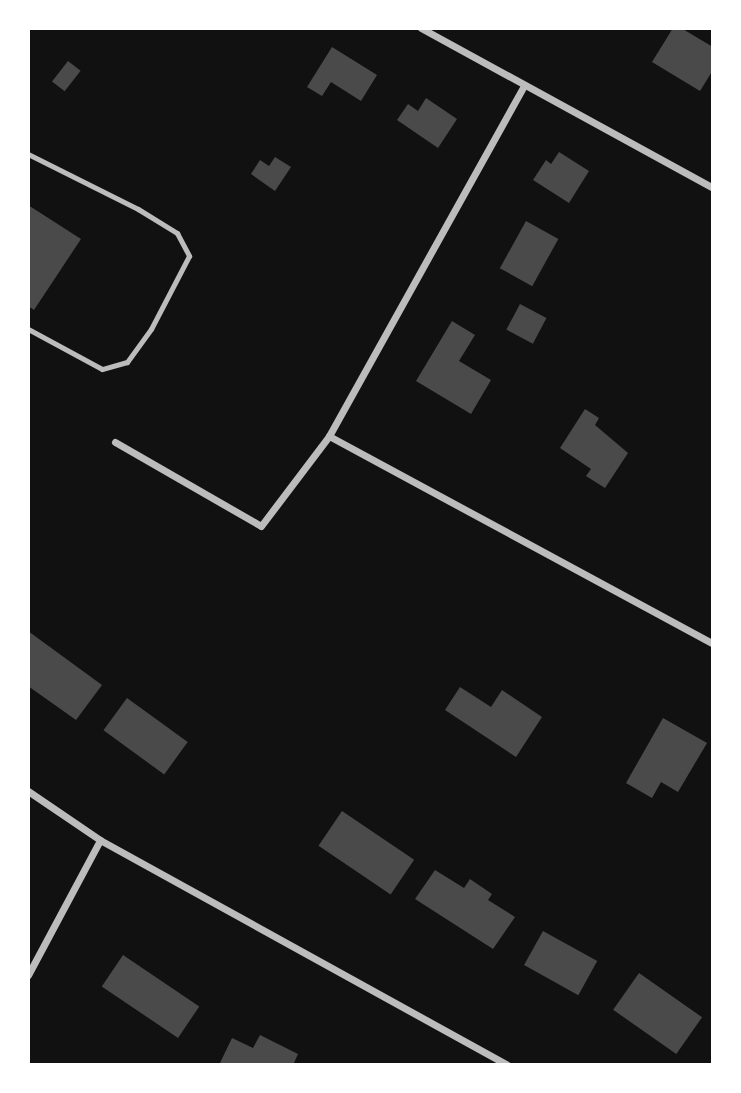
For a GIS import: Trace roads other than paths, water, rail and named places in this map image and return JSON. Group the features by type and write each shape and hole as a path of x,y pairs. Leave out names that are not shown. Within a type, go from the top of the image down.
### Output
{"street":[{"path":"421,28 713,188"},
{"path":"115,442 261,526 329,436 524,86"},
{"path":"329,436 713,644"},
{"path":"28,791 100,840 508,1065"},
{"path":"28,975 100,840"}],"lane":[{"path":"28,154 138,209 177,233 189,256 151,329 127,362 102,369 28,330"}]}
